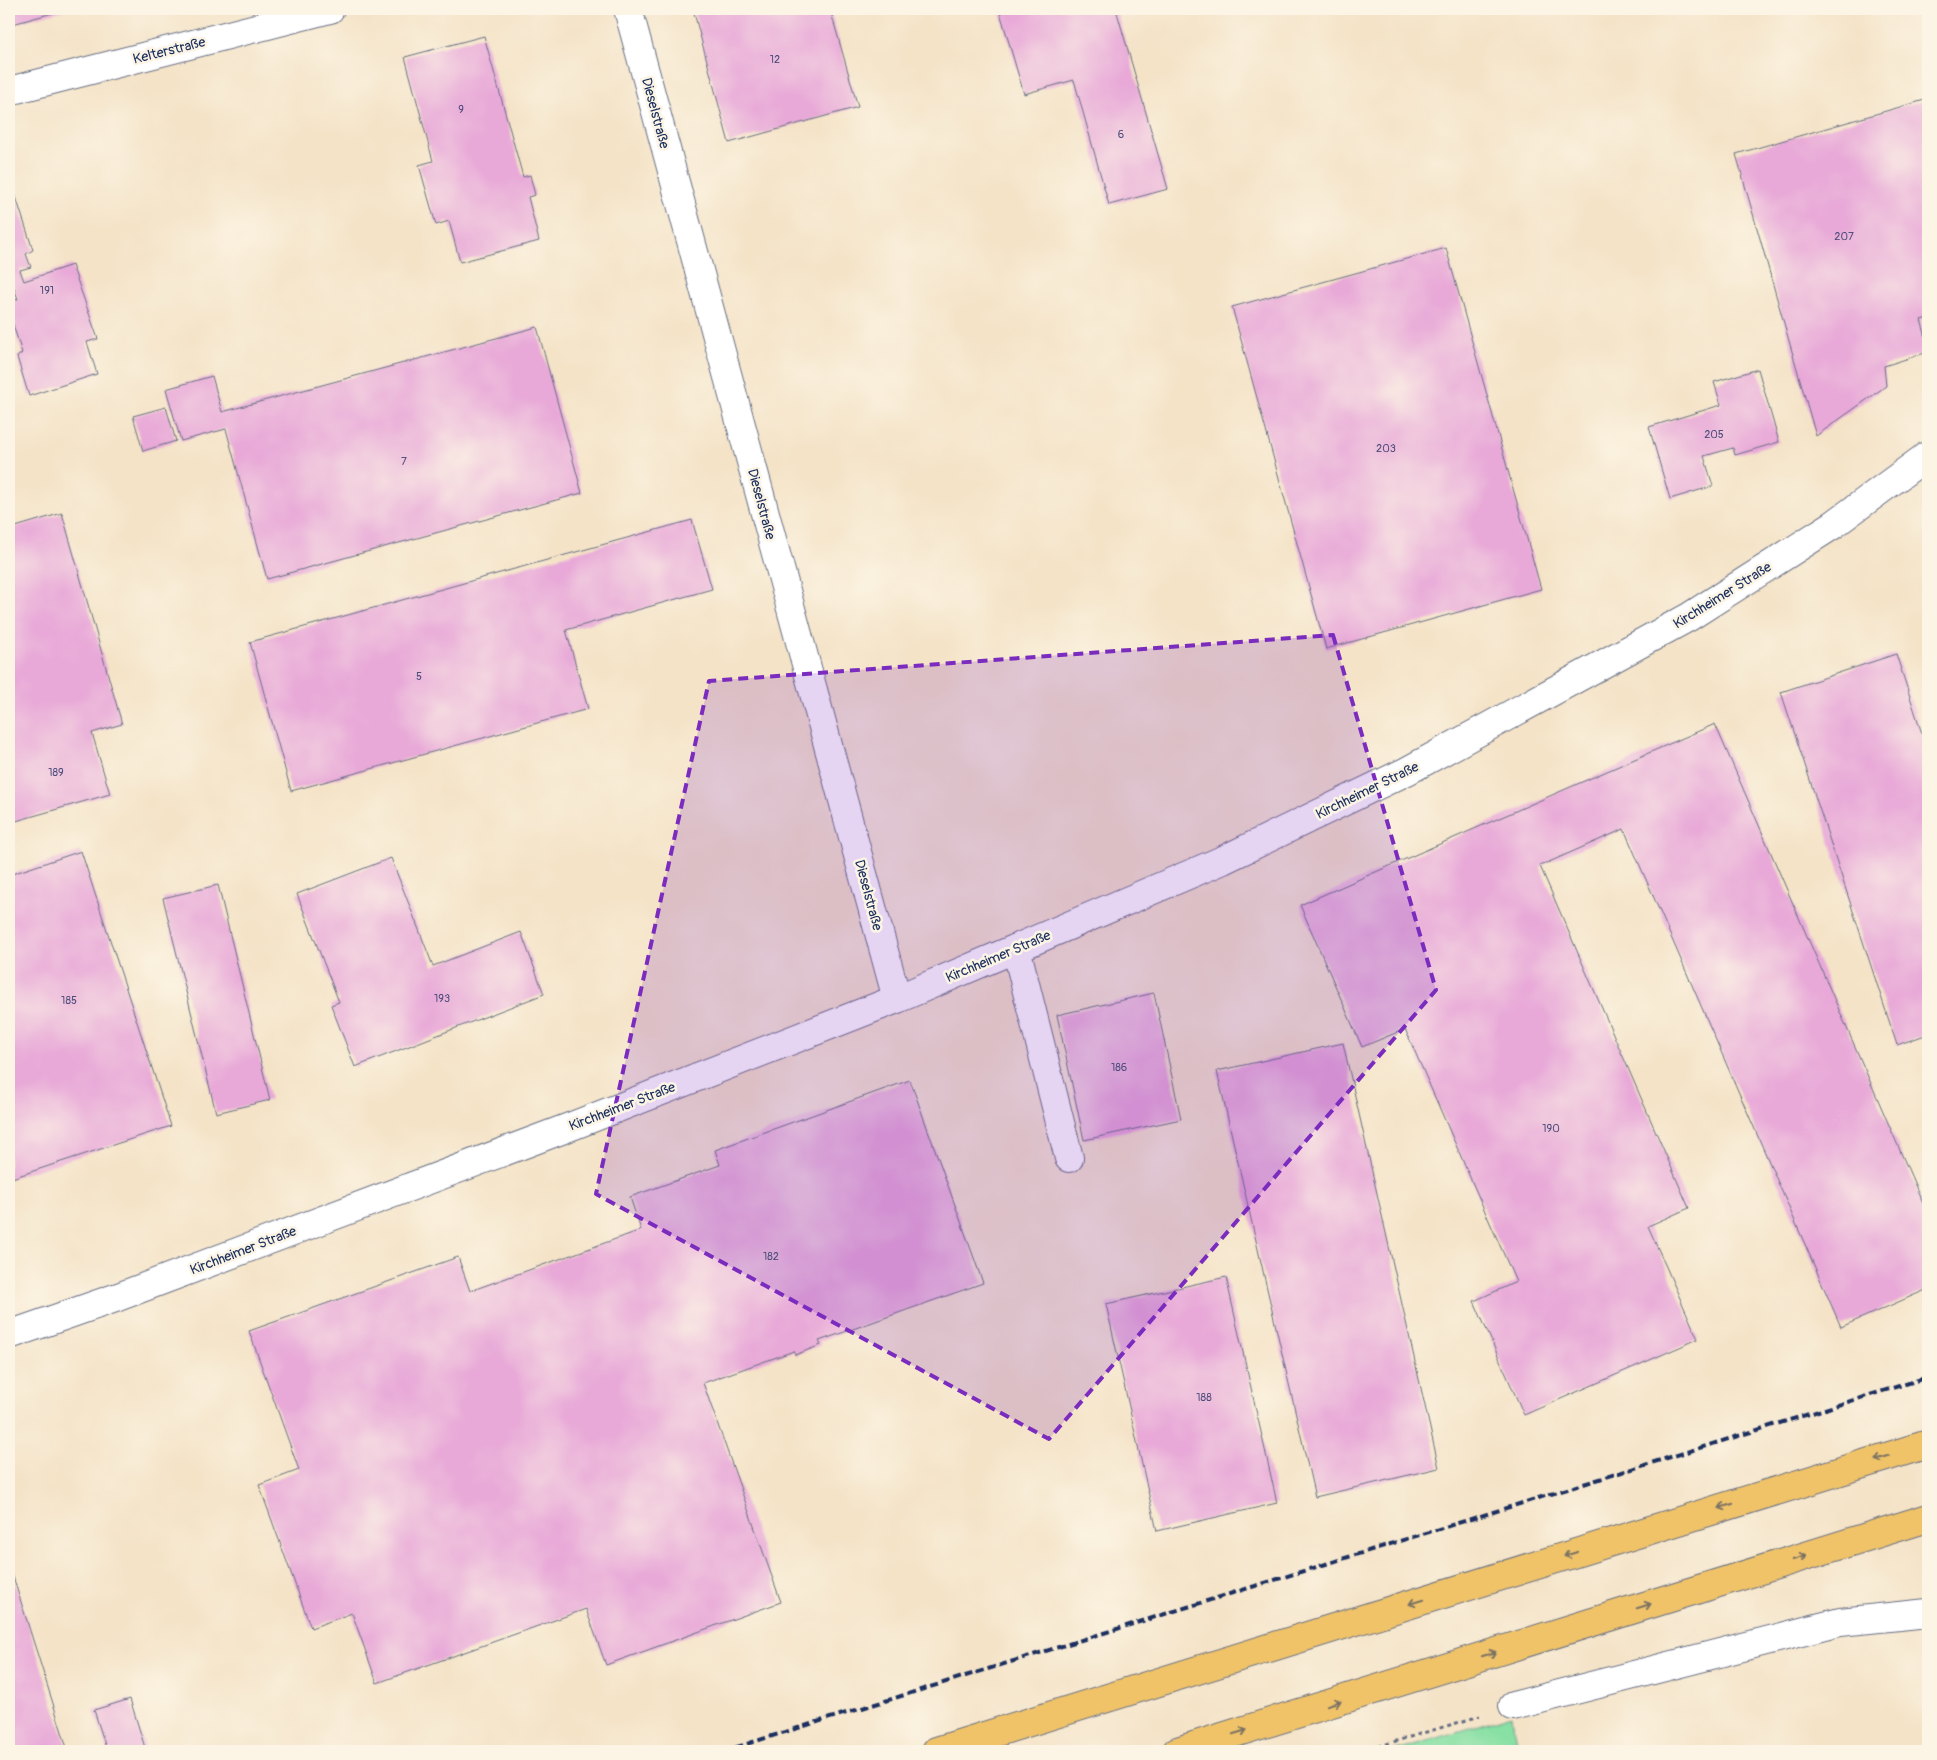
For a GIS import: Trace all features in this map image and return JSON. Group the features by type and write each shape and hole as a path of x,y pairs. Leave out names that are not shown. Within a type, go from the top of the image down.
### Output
{"main road":[{"path":"936,1751 1928,1444"},
{"path":"1177,1751 1928,1518"}],"street":[{"name":"Kelterstraße","path":"9,90 330,9"},
{"name":"Dieselstraße","path":"628,9 897,999"},
{"name":"Kirchheimer Straße","path":"9,1335 118,1297 572,1126 897,999 1223,860 1424,762 1689,617 1833,525 1928,454"},
{"path":"1016,948 1069,1158"},
{"path":"1513,1706 1840,1622 1928,1613"}],"path":[{"path":"1364,1751 1513,1706"}],"highlighted area":[{"path":"1333,635 1436,990 1049,1439 596,1194 709,681"}],"green space":[{"path":"1512,1715 1517,1751 1394,1751"}],"building":[{"path":"9,9 67,9 9,25"},
{"path":"693,9 830,9 858,107 729,143"},
{"path":"999,9 1116,9 1168,189 1109,205 1074,80 1024,94"},
{"path":"484,36 523,177 530,175 535,195 528,197 539,241 460,262 449,221 436,225 419,165 433,161 405,57"},
{"path":"1928,99 1928,318 1921,320 1928,344 1928,352 1884,366 1886,386 1816,436 1736,154"},
{"path":"15,194 33,250 26,254 31,267 20,270 24,281 72,265 98,339 87,342 97,374 29,396 17,357 22,353 9,312 9,302 18,299 9,274 9,196"},
{"path":"1446,248 1541,589 1326,649 1232,307"},
{"path":"537,327 582,493 267,579 226,429 181,441 166,389 212,376 222,412"},
{"path":"1758,369 1779,442 1735,455 1733,448 1704,456 1713,486 1670,499 1649,427 1721,405 1714,382"},
{"path":"166,407 176,441 143,451 133,416"},
{"path":"62,513 122,724 92,733 110,794 9,823 9,529"},
{"path":"692,520 712,589 566,630 588,709 291,791 250,642"},
{"path":"1896,654 1928,752 1928,1034 1897,1045 1781,692"},
{"path":"1715,724 1928,1215 1928,1289 1841,1327 1624,829 1540,866 1689,1208 1648,1226 1698,1339 1524,1415 1474,1301 1516,1282 1405,1029 1362,1047 1300,905"},
{"path":"81,851 171,1126 9,1179 9,875"},
{"path":"391,858 433,966 521,932 544,994 355,1067 331,1005 339,1002 297,894"},
{"path":"218,885 270,1100 216,1113 163,898"},
{"path":"1154,993 1181,1119 1084,1140 1057,1015"},
{"path":"1343,1043 1439,1468 1315,1497 1217,1071"},
{"path":"910,1080 983,1283 819,1341 821,1345 795,1355 794,1351 703,1383 781,1602 606,1665 586,1609 377,1683 352,1613 311,1628 259,1485 299,1470 249,1331 458,1257 470,1291 641,1230 630,1197 720,1165 715,1150"},
{"path":"1226,1277 1277,1503 1157,1531 1106,1304"},
{"path":"9,1564 68,1751 9,1751"},
{"path":"130,1699 146,1751 107,1751 94,1710"}],"railway":[{"path":"724,1751 1928,1377"}]}
